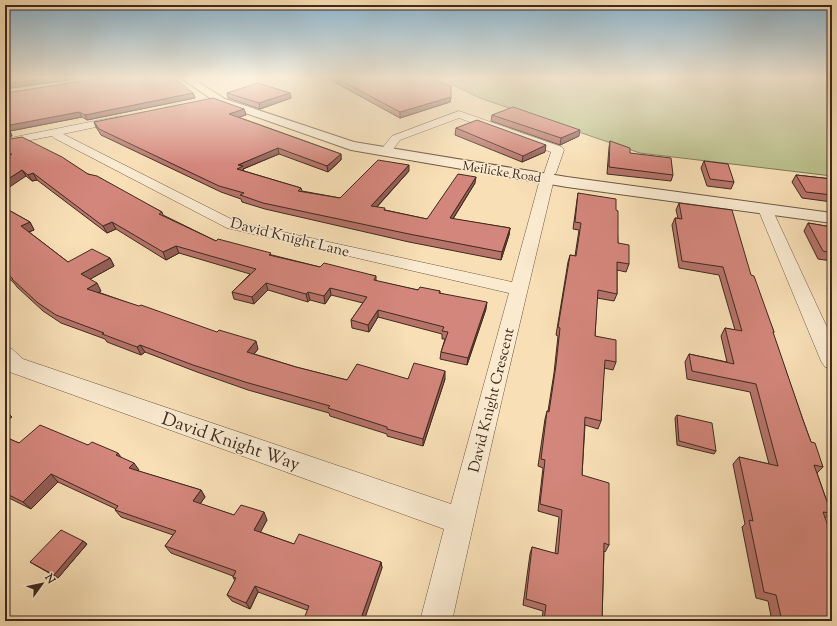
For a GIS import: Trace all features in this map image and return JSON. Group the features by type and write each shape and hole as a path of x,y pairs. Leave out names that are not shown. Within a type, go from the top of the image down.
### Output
{"street":[{"name":"Meilicke Road","path":"242,107 351,146 832,218"},
{"name":"David Knight Crescent","path":"385,152 396,138 458,114 558,150 549,176 460,521 436,621"},
{"path":"5,142 132,116"},
{"name":"David Knight Lane","path":"56,132 58,136 232,225 520,290"},
{"path":"765,209 831,355"},
{"name":"David Knight Way","path":"5,354 15,365 460,521"}],"green space":[{"path":"507,107 832,107 832,176 640,153"}],"building":[{"path":"5,107 123,107 85,115 79,112 5,126"},
{"path":"167,107 239,107 244,109 229,114 341,154 327,166 278,148 238,165 243,166 237,169 301,188 298,191 340,198 378,160 409,165 371,206 385,208 384,210 427,219 458,174 476,177 450,218 510,228 502,252 263,203 240,195 244,193 219,186 99,129 94,122"},
{"path":"391,107 416,107 400,112"},
{"path":"514,107 580,130 561,138 492,115"},
{"path":"477,120 546,145 523,156 456,128"},
{"path":"22,137 62,157 88,174 97,176 162,212 159,214 216,241 218,239 271,253 269,255 320,267 324,263 376,276 374,280 418,290 420,287 440,291 439,293 487,302 468,358 441,352 448,332 442,331 444,327 378,310 368,325 351,320 367,297 330,288 324,296 308,292 306,294 266,283 252,297 232,292 256,269 176,246 163,252 112,222 103,226 33,173 28,175 22,170 5,181 5,158 12,154 5,155 5,140"},
{"path":"610,141 630,148 630,153 671,158 673,175 609,167"},
{"path":"704,161 728,164 734,182 710,179"},
{"path":"796,175 832,179 832,195 806,192"},
{"path":"578,193 616,199 616,210 618,211 618,243 629,245 629,264 617,262 617,294 598,290 595,336 616,340 616,362 605,360 601,421 585,417 582,475 609,483 609,545 604,543 602,621 544,621 546,605 526,599 532,547 558,554 562,510 540,504 545,460 541,459 547,411 549,412 556,365 560,328 558,327 570,255 576,256 581,223 575,222"},
{"path":"679,203 732,210 751,275 754,276 811,442 815,443 823,467 814,465 831,513 823,512 832,537 832,621 782,621 776,595 764,592 749,520 753,521 739,457 778,466 756,384 692,371 689,354 734,364 725,328 742,331 723,267 682,261 675,218 682,219"},
{"path":"5,208 30,222 21,226 68,262 92,249 110,258 81,274 97,283 87,289 139,306 141,305 217,332 219,330 256,341 247,352 296,367 347,380 357,364 408,379 414,363 445,371 423,439 387,429 387,427 328,408 330,406 245,382 193,365 140,345 137,347 56,315 38,303 5,272"},
{"path":"808,223 832,227 832,253 823,251"},
{"path":"677,415 712,423 716,451 679,441"},
{"path":"40,425 88,445 92,442 118,453 116,455 134,463 129,468 201,490 193,501 234,515 241,505 264,512 254,530 294,544 299,534 381,562 360,621 303,621 309,606 255,586 246,603 227,595 236,578 233,577 236,571 165,546 176,531 115,510 118,506 51,474 23,502 5,493 5,437 19,443"},
{"path":"61,530 83,541 54,575 30,562"}]}
